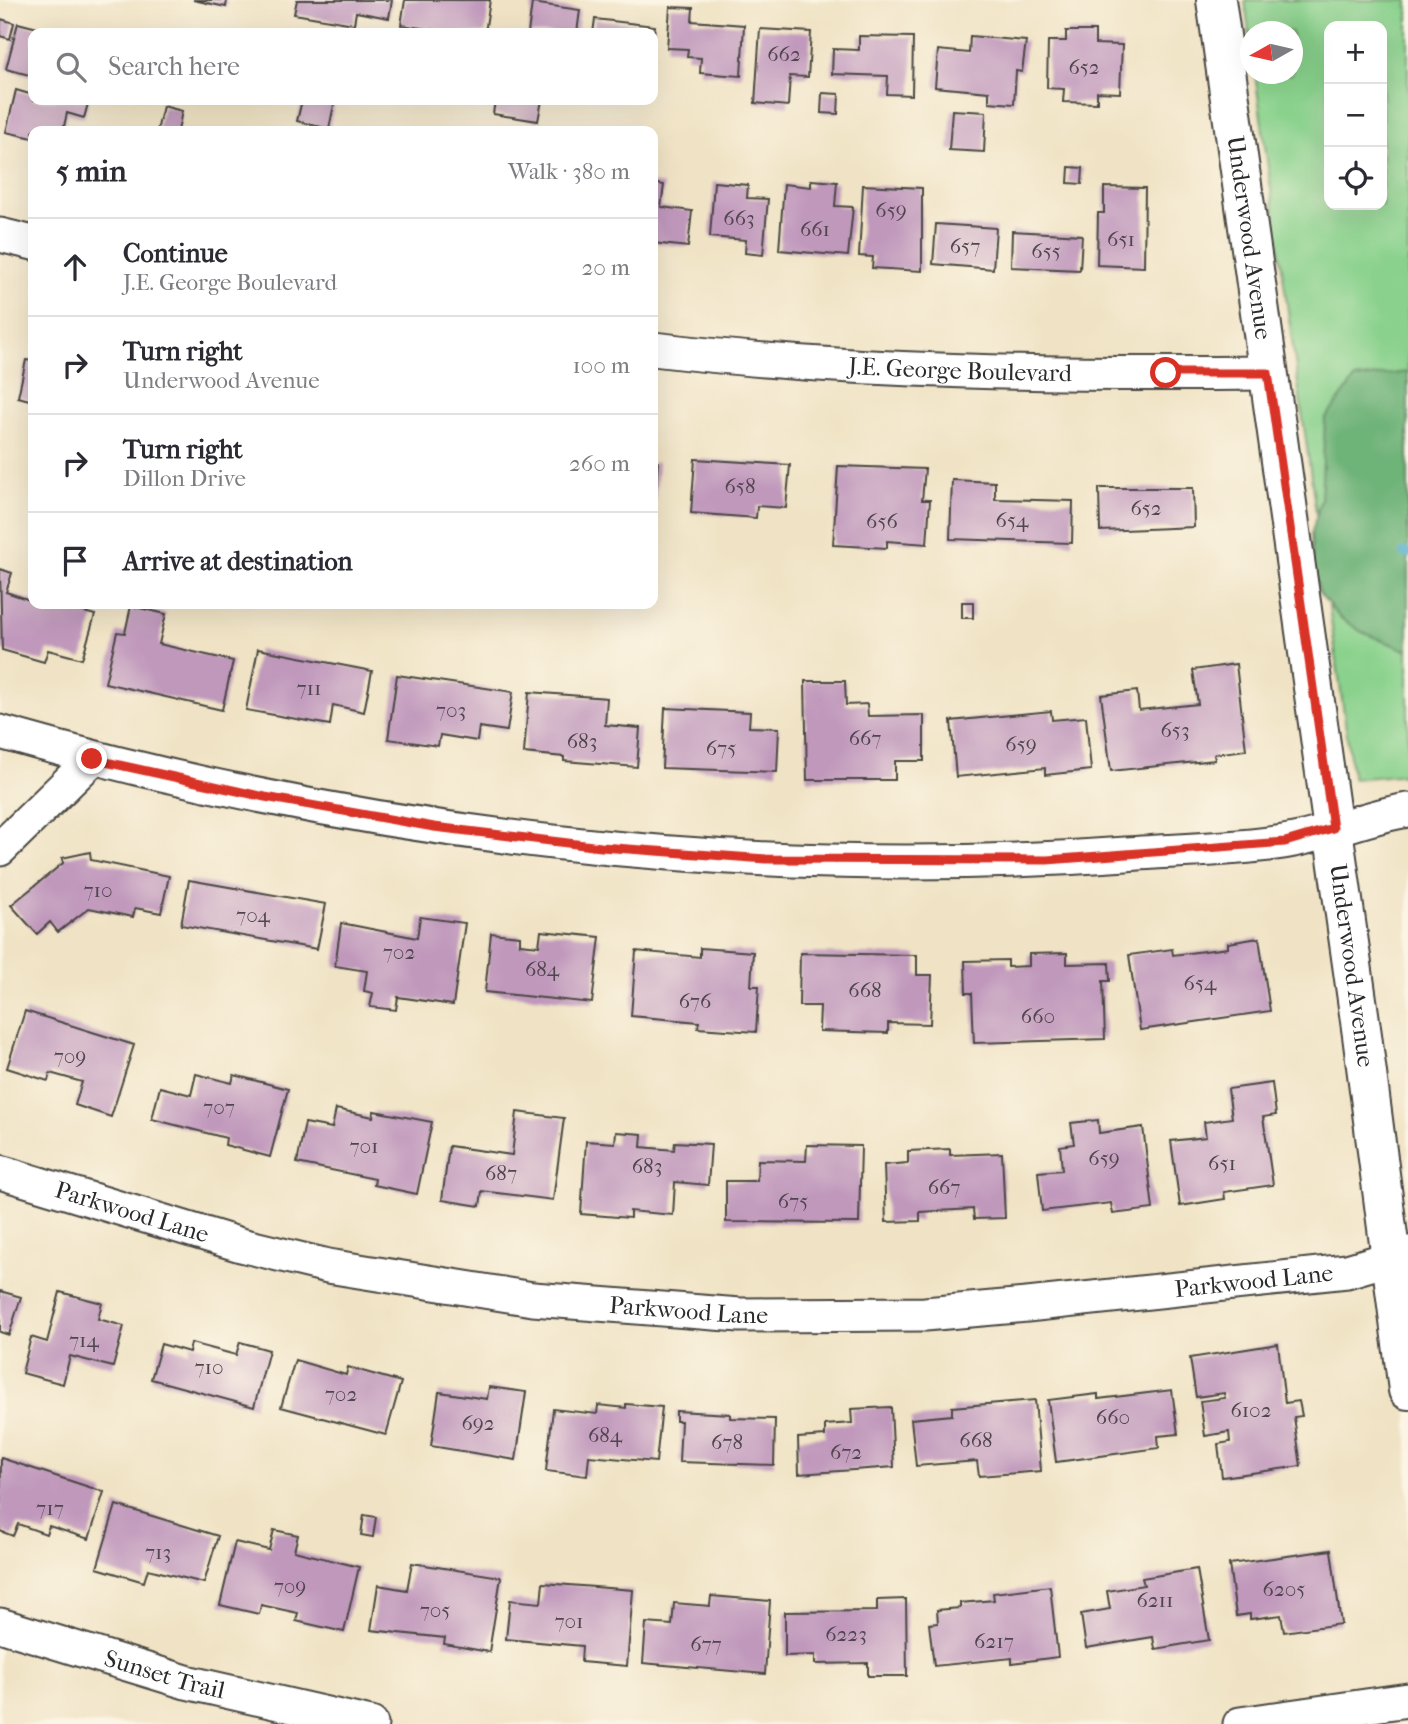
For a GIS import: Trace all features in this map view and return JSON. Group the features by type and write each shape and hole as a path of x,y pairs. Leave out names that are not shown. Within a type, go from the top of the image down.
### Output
{"main road":[{"name":"Underwood Avenue","path":"1216,0 1333,828 1399,1255 1408,1390"}],"street":[{"path":"0,235 28,242"},
{"name":"J.E. George Boulevard","path":"658,349 862,368 1042,374 1268,373"},
{"path":"0,733 92,759 265,797 434,827 601,847 766,859 1047,860 1285,842 1371,816 1408,810"},
{"path":"0,849 92,759"},
{"name":"Parkwood Lane","path":"0,1172 241,1245 328,1266 533,1299 740,1315 925,1314 1027,1306 1347,1271 1399,1255"},
{"name":"Sunset Trail","path":"0,1625 186,1682 371,1724"},
{"path":"1240,1724 1408,1700"}],"green space":[{"path":"1245,0 1408,0 1408,774 1353,779 1256,84 1303,84 1303,21 1248,21"},
{"path":"1408,372 1408,651 1362,632 1339,617 1319,592 1313,565 1311,535 1321,499 1325,419 1355,379"}],"building":[{"path":"193,0 227,0 226,7"},
{"path":"297,0 392,0 389,18 356,12 354,24 294,14"},
{"path":"405,0 490,0 486,28 422,28 401,25"},
{"path":"532,3 580,10 578,28 529,28"},
{"path":"670,7 693,8 692,21 744,25 741,76 700,73 701,58 687,57 688,49 667,48"},
{"path":"1,19 14,23 10,39 0,36"},
{"path":"595,19 655,26 655,28 594,28"},
{"path":"18,23 37,28 28,28 28,75 6,69"},
{"path":"760,29 811,32 808,77 790,76 788,106 755,103"},
{"path":"1066,31 1095,31 1095,44 1122,45 1120,93 1097,92 1097,103 1063,102 1064,89 1047,88 1048,41 1066,41"},
{"path":"859,36 913,37 912,95 887,94 888,76 832,74 833,49 859,50"},
{"path":"970,36 1026,41 1022,72 1016,71 1014,104 989,102 989,92 935,87 938,50 969,53"},
{"path":"16,90 28,94 28,105 88,105 84,118 67,113 64,126 28,126 28,137 6,132"},
{"path":"822,93 839,94 838,114 821,113"},
{"path":"301,105 334,105 330,126 297,121"},
{"path":"494,105 541,105 538,121 493,114"},
{"path":"163,106 182,111 179,126 158,126"},
{"path":"952,110 986,112 984,152 949,150"},
{"path":"1069,167 1083,168 1082,184 1068,183"},
{"path":"811,180 837,182 835,206 853,207 848,256 779,250 784,184 811,187"},
{"path":"714,182 748,185 747,198 768,199 763,255 745,253 746,240 710,237"},
{"path":"658,184 664,185 661,207 692,211 688,247 658,244"},
{"path":"863,185 922,188 922,271 872,268 873,257 859,256"},
{"path":"1104,187 1145,188 1144,267 1097,265 1098,213 1104,213"},
{"path":"936,224 996,228 993,269 933,264"},
{"path":"1012,231 1082,235 1080,270 1011,267"},
{"path":"26,360 28,360 28,400 18,397"},
{"path":"695,459 790,465 786,508 757,506 756,518 691,513"},
{"path":"838,466 925,469 922,500 930,500 927,544 887,541 887,548 833,545"},
{"path":"952,480 995,482 995,499 1073,501 1072,543 950,539"},
{"path":"1099,488 1193,488 1194,527 1100,531"},
{"path":"0,569 12,573 6,592 28,599 28,609 73,609 95,615 82,659 48,650 44,662 2,650"},
{"path":"962,602 973,602 973,618 962,618"},
{"path":"130,609 166,614 159,644 233,661 222,710 105,683 117,632 125,633"},
{"path":"258,649 372,671 364,712 333,705 330,725 246,710"},
{"path":"1236,664 1246,750 1214,754 1215,760 1111,771 1101,695 1137,691 1139,710 1198,704 1193,670"},
{"path":"397,675 513,692 507,731 479,727 477,741 440,735 438,746 388,739"},
{"path":"805,681 845,681 846,705 867,704 868,716 924,715 924,761 895,761 895,780 807,780"},
{"path":"529,692 607,698 605,725 640,728 637,767 564,761 564,757 524,753"},
{"path":"665,708 750,712 749,727 779,728 777,772 662,768"},
{"path":"1051,711 1052,720 1086,717 1091,770 1045,775 1045,768 956,777 951,721"},
{"path":"90,852 91,860 169,876 161,913 135,908 133,917 89,908 58,932 50,922 37,934 11,905 63,863 62,858"},
{"path":"189,880 326,904 317,949 181,925"},
{"path":"420,917 465,923 453,1005 398,997 396,1010 370,1007 373,993 364,991 367,971 335,966 341,923 417,938"},
{"path":"541,931 600,937 592,1003 485,992 491,933 520,936 520,944 539,946"},
{"path":"1259,938 1270,1011 1140,1030 1129,955 1172,949 1173,955 1228,948 1228,943"},
{"path":"700,948 753,952 751,986 759,986 756,1032 698,1028 699,1022 631,1016 636,951 700,957"},
{"path":"800,953 917,955 917,975 932,975 930,1024 888,1023 888,1033 819,1031 820,1006 799,1006"},
{"path":"1067,953 1067,964 1109,963 1110,981 1103,981 1105,1039 974,1043 972,993 966,993 965,961 1008,960 1008,967 1029,966 1029,954"},
{"path":"25,1011 134,1045 111,1117 75,1105 82,1082 50,1073 48,1081 7,1068"},
{"path":"196,1074 232,1083 234,1075 288,1089 270,1157 225,1145 226,1138 152,1119 160,1087 191,1095"},
{"path":"1272,1083 1276,1115 1263,1117 1273,1185 1224,1192 1225,1199 1180,1206 1171,1141 1206,1137 1204,1122 1232,1118 1228,1089"},
{"path":"336,1109 373,1117 374,1111 432,1122 417,1194 374,1185 375,1179 297,1163 305,1123 332,1128"},
{"path":"517,1112 564,1118 553,1200 482,1191 480,1206 442,1200 449,1146 512,1155"},
{"path":"1098,1120 1099,1133 1143,1127 1153,1209 1113,1214 1111,1203 1042,1211 1038,1172 1062,1170 1060,1146 1074,1144 1071,1123"},
{"path":"616,1132 642,1134 641,1147 674,1150 675,1142 711,1144 708,1185 675,1182 673,1215 630,1211 630,1218 581,1214 586,1141 615,1143"},
{"path":"807,1145 861,1146 859,1223 726,1222 726,1181 757,1181 758,1160 806,1161"},
{"path":"950,1149 950,1155 1002,1153 1005,1218 974,1219 973,1209 920,1212 920,1221 886,1222 884,1165 908,1163 908,1151"},
{"path":"0,1291 21,1297 9,1335 0,1332"},
{"path":"60,1292 102,1303 98,1319 124,1326 113,1367 70,1356 63,1384 22,1373 31,1337 47,1342"},
{"path":"240,1342 269,1350 254,1407 151,1379 161,1344 189,1352 191,1343 236,1355"},
{"path":"1278,1344 1285,1403 1299,1401 1302,1416 1294,1417 1301,1466 1222,1477 1218,1444 1230,1442 1229,1432 1205,1436 1200,1401 1225,1398 1224,1393 1196,1397 1190,1358"},
{"path":"295,1360 346,1375 348,1367 401,1382 386,1435 281,1407"},
{"path":"489,1387 526,1392 516,1460 431,1446 439,1392 487,1399"},
{"path":"1172,1390 1178,1434 1158,1436 1159,1448 1056,1462 1048,1400 1098,1394 1098,1399"},
{"path":"1035,1400 1041,1471 979,1476 977,1461 916,1466 911,1419 952,1415 952,1407"},
{"path":"626,1404 662,1407 656,1462 589,1456 587,1476 546,1471 553,1409 597,1414 598,1405 626,1408"},
{"path":"891,1407 894,1467 799,1474 798,1438 825,1436 825,1425 852,1423 851,1409"},
{"path":"676,1411 730,1414 730,1418 775,1419 774,1465 679,1462 681,1421 676,1421"},
{"path":"1,1458 104,1492 89,1539 49,1526 46,1534 18,1524 13,1536 0,1531"},
{"path":"116,1505 218,1536 204,1583 148,1569 144,1582 97,1568"},
{"path":"364,1515 376,1517 373,1537 361,1535"},
{"path":"274,1530 298,1535 294,1551 359,1567 344,1632 296,1621 298,1613 261,1605 259,1614 220,1605 235,1542 269,1550"},
{"path":"1331,1550 1341,1624 1284,1632 1281,1615 1250,1619 1250,1614 1236,1616 1229,1564"},
{"path":"412,1563 501,1577 489,1652 444,1644 445,1638 371,1630 378,1585 407,1590"},
{"path":"1197,1569 1209,1640 1155,1649 1153,1637 1086,1648 1081,1614 1110,1609 1107,1591 1144,1585 1142,1578"},
{"path":"543,1583 633,1590 627,1666 581,1662 582,1646 506,1639 510,1600 541,1603"},
{"path":"1050,1586 1058,1657 1012,1663 1012,1658 934,1666 929,1624 938,1623 937,1610 960,1608 960,1603 994,1600 993,1593"},
{"path":"711,1596 770,1601 765,1674 643,1663 646,1623 672,1625 674,1603 710,1606"},
{"path":"906,1599 907,1676 868,1676 868,1663 815,1664 815,1655 785,1656 785,1612 877,1611 877,1600"}],"route":[{"path":"92,759 265,797 434,827 601,847 766,859 896,862 1047,860 1285,842 1333,828 1268,373 1166,373"}]}
